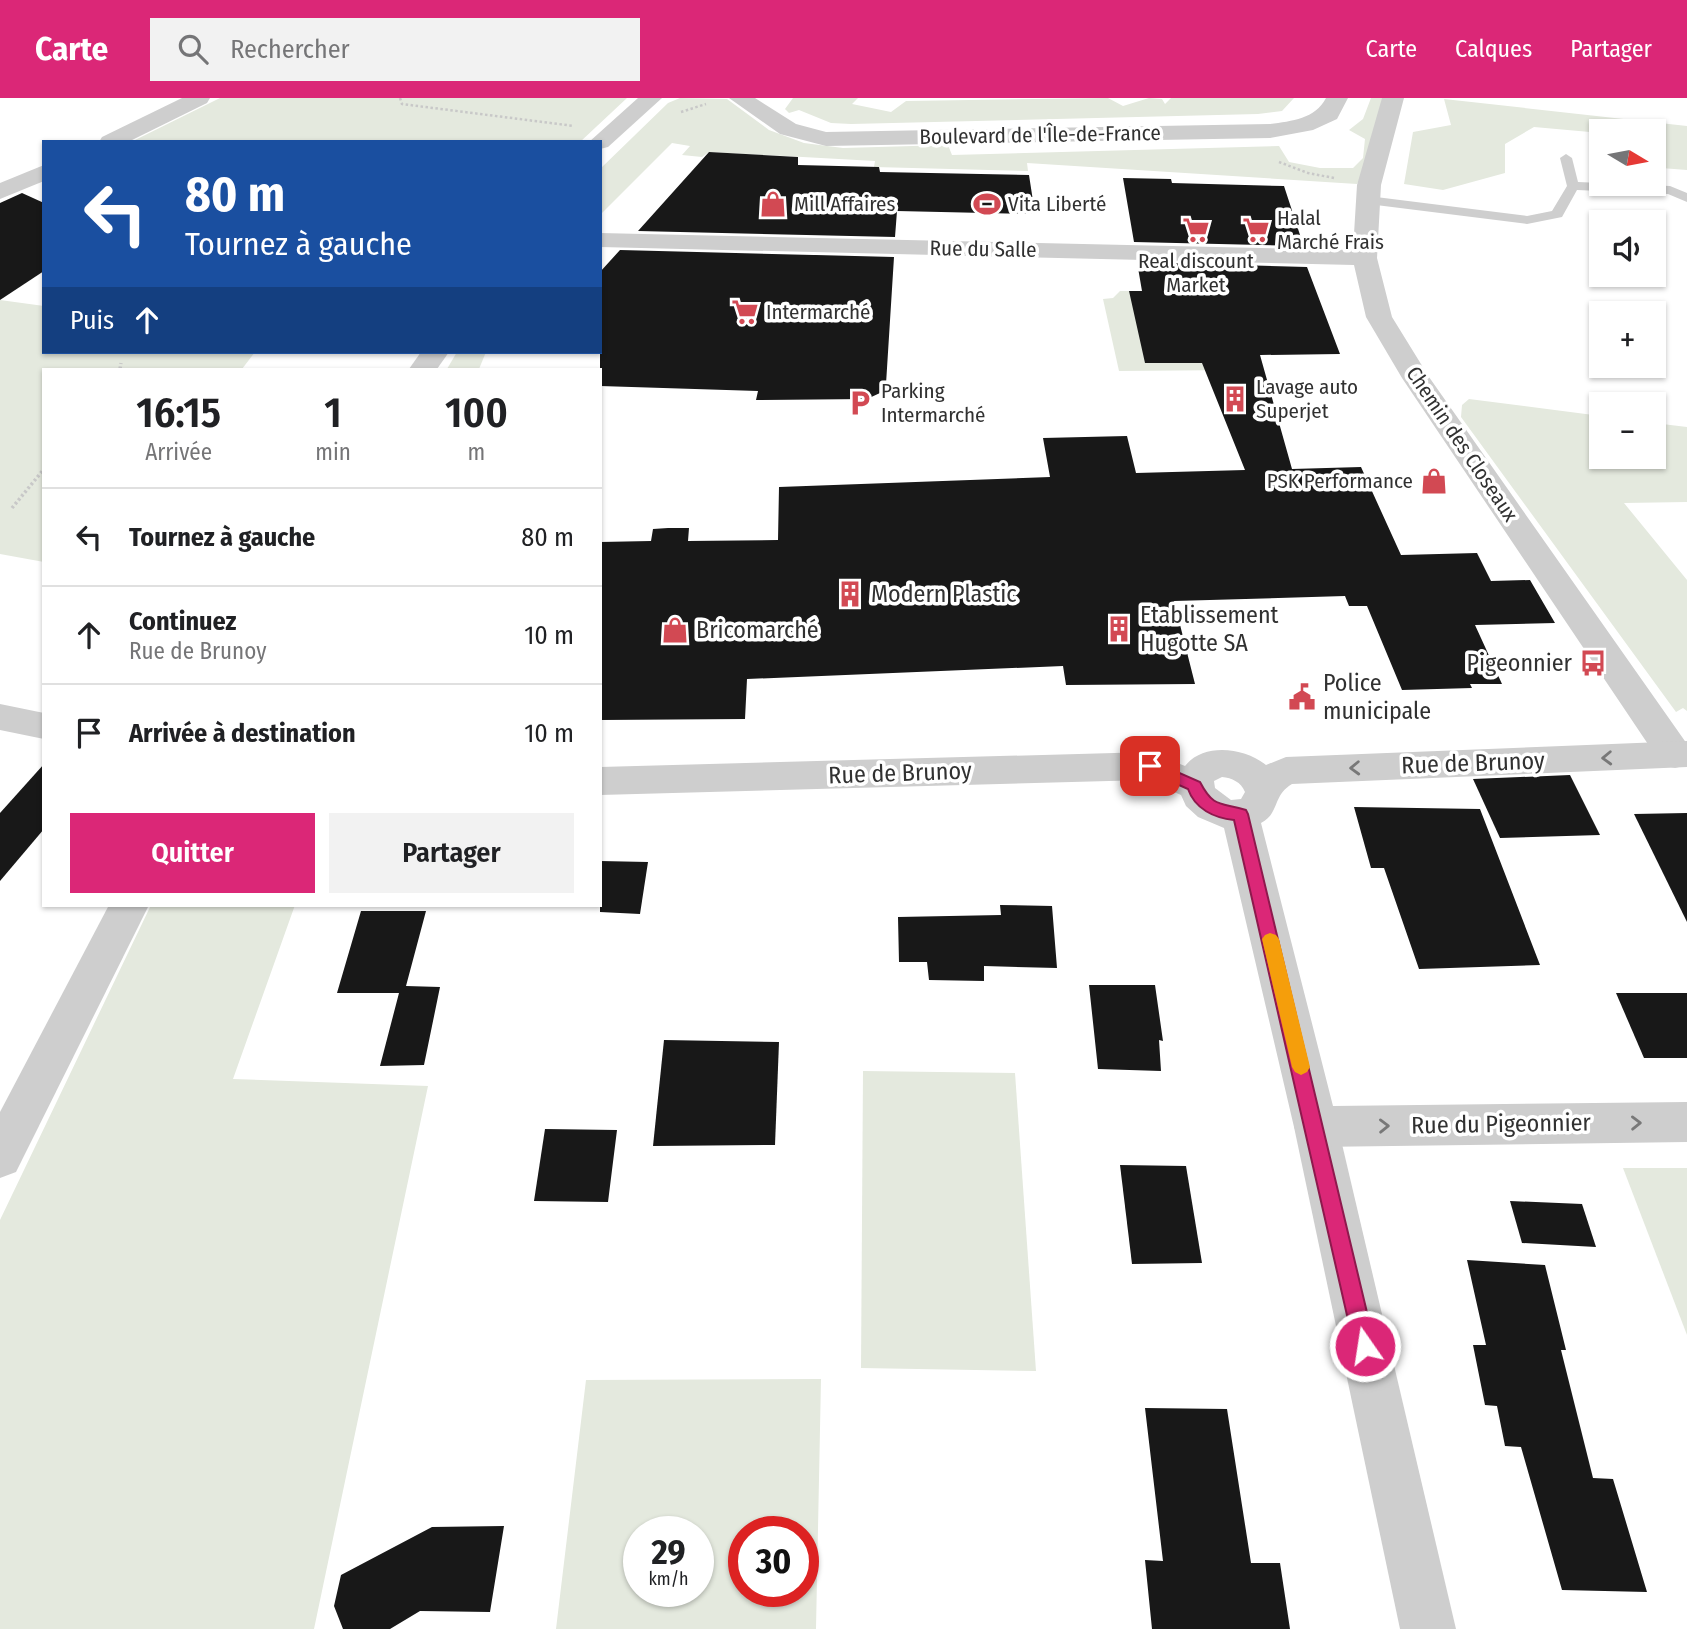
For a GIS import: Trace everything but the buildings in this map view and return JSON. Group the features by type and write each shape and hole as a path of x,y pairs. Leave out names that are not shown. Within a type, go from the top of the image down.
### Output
{"street":[{"path":"114,140 199,98"},
{"path":"606,136 651,98"},
{"name":"Boulevard de l'Île-de-France","path":"740,98 788,129 826,139 1265,131 1305,125 1329,114 1336,98"},
{"name":"Chemin des Closeaux","path":"1393,98 1368,192 1365,258 1379,317 1416,378 1681,754"},
{"path":"0,192 42,173"},
{"name":"Rue du Salle","path":"602,240 1365,258"},
{"path":"0,717 42,726"},
{"name":"Rue de Brunoy","path":"1251,799 1286,771 1681,754"},
{"path":"1251,799 1230,814 1210,808 1197,794 1195,786 1200,771 1208,766 1228,763 1248,770 1251,799 1315,1127 1428,1629"},
{"name":"Rue de Brunoy","path":"602,781 1150,766 1195,786"},
{"path":"0,1157 128,907"},
{"name":"Rue du Pigeonnier","path":"1315,1127 1687,1122"}],"lane":[{"path":"1368,192 1527,220 1557,214 1573,186 1566,158"},
{"path":"1573,186 1670,190 1687,198"}],"path":[{"path":"400,98 402,104 606,136"},
{"path":"1265,131 1269,154 1282,164 1368,192"},
{"path":"120,368 121,363"},
{"path":"12,508 42,471"}],"shaded area":[{"path":"220,98 627,98 582,140 135,140"},
{"path":"680,98 727,99 769,130 804,143 843,148 948,145 952,155 1279,146 1289,162 1320,168 1353,168 1363,158 1365,139 1349,130 1363,119 1371,98 1386,98 1365,169 1357,184 1027,163 1028,171 874,167 875,161 709,152 702,157 682,155 690,146 672,143 602,213 602,167 668,103"},
{"path":"793,98 858,98 852,104 891,112 906,101 1108,98 1123,106 1149,98 1162,99 1165,104 1171,98 1294,98 1282,111 1258,114 851,124 831,123 799,110 789,113 785,109"},
{"path":"1444,99 1624,119 1589,119 1589,132 1534,127 1505,144 1505,173 1443,190 1404,184 1413,132 1451,125"},
{"path":"1666,124 1687,126 1687,170 1666,168"},
{"path":"1120,291 1129,291 1221,363 1239,370 1119,371 1103,299 1113,298"},
{"path":"0,300 42,306 42,354 253,354 243,368 42,368 42,562 0,554"},
{"path":"456,354 485,354 479,368 448,368"},
{"path":"1469,399 1589,414 1589,469 1666,469 1666,424 1687,427 1687,502 1624,503 1687,580 1687,711 1683,708 1676,712 1461,417 1462,405"},
{"path":"150,907 294,907 233,1079 428,1086 314,1629 0,1629 0,1220"},
{"path":"863,1071 1015,1073 1036,1371 861,1368"},
{"path":"1623,1168 1687,1168 1687,1335"},
{"path":"821,1379 818,1516 728,1516 728,1607 816,1607 816,1629 556,1629 586,1380"}],"slow traffic":[{"path":"1270,939 1301,1067"}],"place":[{"name":"Mill Affaires","path":"773,204"},
{"name":"Vita Liberté","path":"987,204"},
{"name":"Real discount Market","path":"1196,230"},
{"name":"Halal Marché Frais","path":"1256,230"},
{"name":"Intermarché","path":"745,312"},
{"name":"Lavage auto Superjet","path":"1235,399"},
{"name":"Parking Intermarché","path":"860,403"},
{"name":"PSK Performance","path":"1434,481"},
{"name":"Modern Plastic","path":"850,594"},
{"name":"Etablissement Hugotte SA","path":"1119,629"},
{"name":"Bricomarché","path":"675,630"},
{"name":"Pigeonnier","path":"1593,663"},
{"name":"Police municipale","path":"1302,697"}],"route":[{"path":"1150,766 1195,786 1197,794 1210,808 1240,814 1365,1346"}]}
